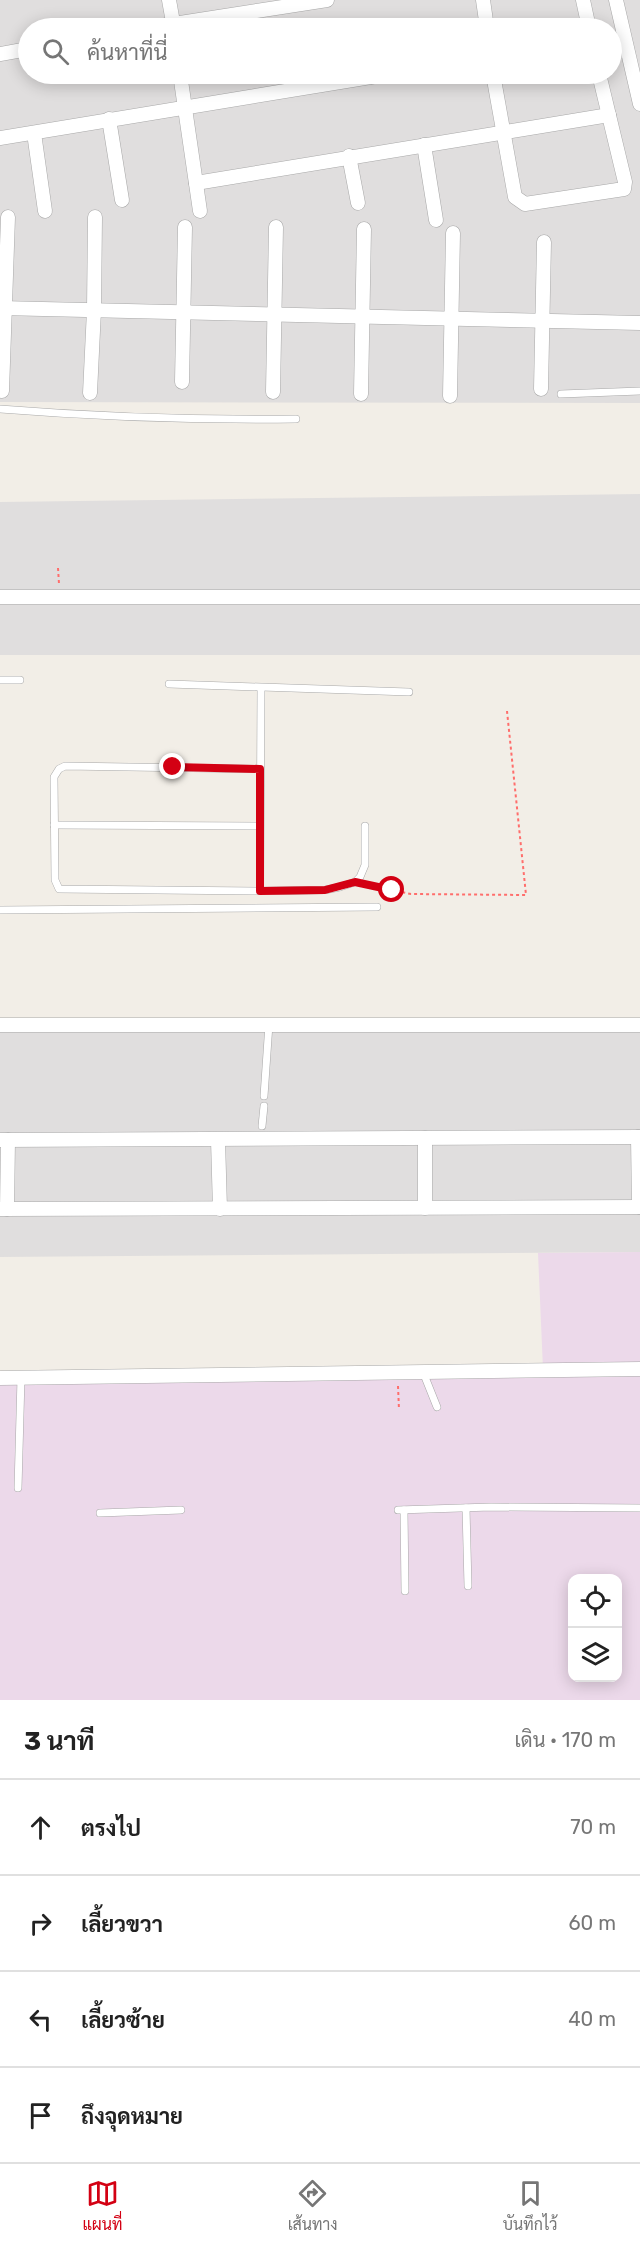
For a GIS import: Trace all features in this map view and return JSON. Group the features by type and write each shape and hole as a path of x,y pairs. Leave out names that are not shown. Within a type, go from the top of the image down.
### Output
{"street":[{"path":"169,0 172,18"},
{"path":"220,18 327,0"},
{"path":"483,0 486,18"},
{"path":"583,0 587,18"},
{"path":"616,0 621,18"},
{"path":"622,20 635,64 640,104"},
{"path":"0,54 18,51"},
{"path":"181,84 200,211"},
{"path":"0,138 324,84"},
{"path":"495,84 515,197 520,202 534,204 621,191 626,186 601,84"},
{"path":"196,183 609,115"},
{"path":"108,120 122,200"},
{"path":"34,133 45,211"},
{"path":"424,145 436,220"},
{"path":"349,156 358,202"},
{"path":"2,391 3,308 8,217"},
{"path":"90,393 94,310 94,217"},
{"path":"182,382 186,227"},
{"path":"273,392 276,227"},
{"path":"361,394 364,229"},
{"path":"450,396 453,233"},
{"path":"541,390 544,242"},
{"path":"3,308 640,323"},
{"path":"0,597 640,597"},
{"path":"0,1025 640,1025"},
{"path":"639,1137 639,1207 3,1209 4,1140 425,1138 639,1137"},
{"path":"425,1138 425,1208"},
{"path":"218,1140 220,1209"},
{"path":"0,1378 640,1369"}],"lane":[{"path":"561,394 640,391"},
{"path":"0,409 208,420 296,419"},
{"path":"0,680 20,680"},
{"path":"170,684 409,692"},
{"path":"260,891 261,688"},
{"path":"260,769 65,766 59,769 54,777 54,880 59,889 325,890 355,882 360,877 364,865 365,826"},
{"path":"54,825 260,826"},
{"path":"0,910 377,907"},
{"path":"264,1096 269,1024"},
{"path":"262,1126 264,1106"},
{"path":"423,1372 437,1407"},
{"path":"18,1488 21,1378"},
{"path":"465,1508 468,1586"},
{"path":"405,1591 401,1510 640,1508"},
{"path":"100,1513 181,1510"}],"path":[{"path":"355,882 411,894 526,895 507,711"},
{"path":"398,1372 399,1410"}],"shaded area":[{"path":"0,0 640,0 640,403 0,402"},
{"path":"640,494 640,655 0,655 0,502"},
{"path":"640,1019 640,1252 0,1257 0,1022"},
{"path":"640,1252 640,1700 0,1700 0,1374 543,1369 538,1253"}],"route":[{"path":"173,767 260,769 260,891 325,890 355,882 392,890"}]}
